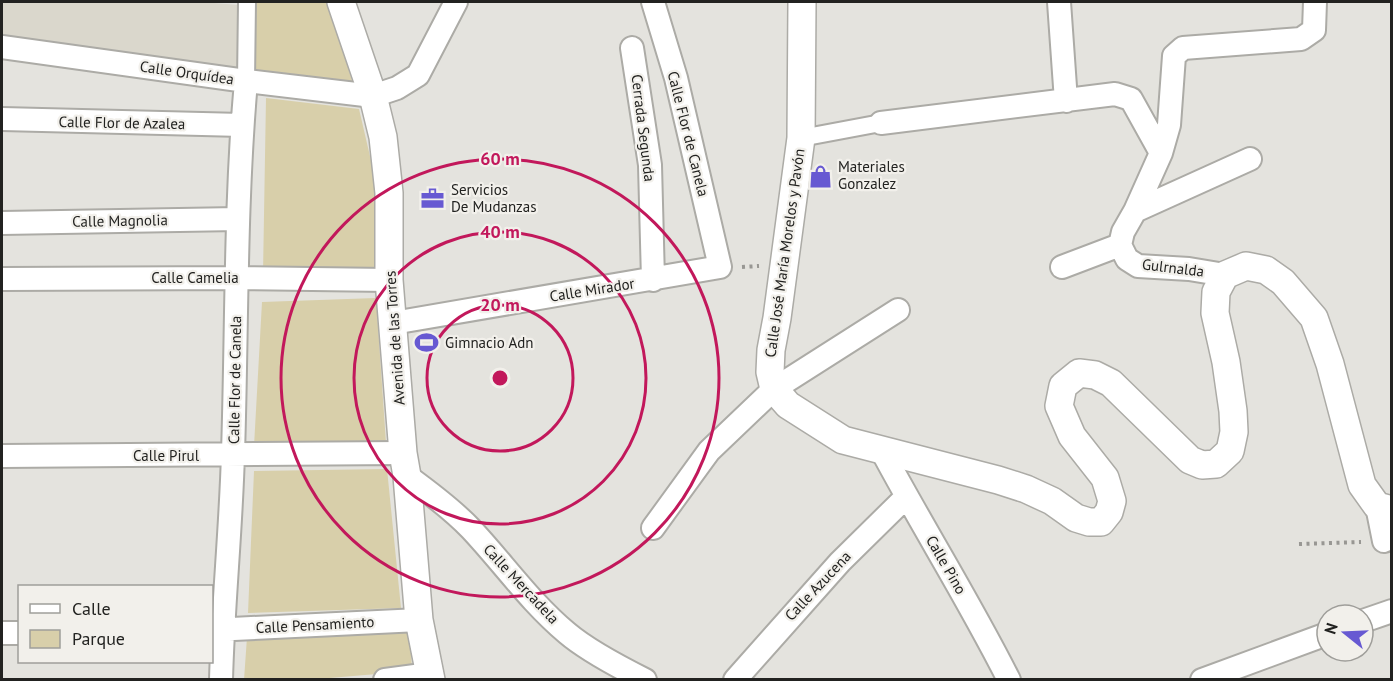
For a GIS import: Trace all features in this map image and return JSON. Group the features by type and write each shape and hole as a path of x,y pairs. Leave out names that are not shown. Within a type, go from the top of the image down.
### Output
{"street":[{"path":"246,81 247,2"},
{"name":"Avenida de las Torres","path":"341,2 373,96 382,138 389,193 389,280 405,464 419,620 430,678"},
{"path":"373,96 397,88 418,75 456,2"},
{"name":"Calle Flor de Canela","path":"653,2 676,78 720,267"},
{"name":"Calle José María Morelos y Pavón","path":"774,389 770,372 771,350 801,138 802,2"},
{"path":"1059,2 1066,101"},
{"path":"1062,267 1120,244 1123,232 1161,153 1169,125 1174,56 1183,48 1301,39 1314,30 1315,2"},
{"name":"Calle Orquídea","path":"2,47 373,96"},
{"name":"Cerrada Segunda","path":"632,48 650,165 653,280"},
{"name":"Calle Flor de Canela","path":"221,680 217,630 233,456 238,219 246,81"},
{"path":"801,138 881,123 1115,94 1131,99 1161,153"},
{"name":"Calle Flor de Azalea","path":"2,119 242,125"},
{"path":"1135,211 1250,159"},
{"name":"Calle Magnolia","path":"2,223 238,219"},
{"name":"Gulrnalda","path":"1120,244 1127,259 1138,266 1189,269 1225,275"},
{"path":"774,389 788,405 843,440 998,480 1052,501 1076,518 1089,522 1101,522 1109,512 1112,501 1105,478 1072,436 1059,406 1063,386 1079,373 1095,375 1111,383 1190,460 1202,465 1216,464 1230,451 1234,432 1226,362 1215,313 1216,292 1225,275 1246,266 1266,270 1282,282 1314,318 1330,364 1362,485 1384,508 1384,541"},
{"name":"Calle Mirador","path":"393,323 720,267"},
{"name":"Calle Camelia","path":"2,279 389,280"},
{"path":"653,528 709,450 774,389 898,310"},
{"name":"Calle Pino","path":"882,451 906,497 983,628 1009,680"},
{"name":"Calle Pirul","path":"2,456 233,456 405,464"},
{"name":"Calle Mercadela","path":"405,464 433,495 470,528 538,606 568,634 626,671 645,680"},
{"name":"Calle Azucena","path":"735,680 840,562 906,497"},
{"path":"1375,617 1392,611"},
{"name":"Calle Pensamiento","path":"217,630 419,620"},
{"path":"2,633 18,633"},
{"path":"1202,680 1315,638"},
{"path":"385,680 430,678"}],"path":[{"path":"720,267 784,265"},
{"path":"1299,544 1384,541"}],"shaded area":[{"path":"2,2 202,2 238,5 238,70 2,38"}],"green space":[{"path":"253,2 329,2 352,81 252,69"},
{"path":"266,98 359,109 379,195 376,273 263,274"},
{"path":"376,298 386,443 254,446 262,302"},
{"path":"387,469 401,608 248,613 254,471"},
{"path":"410,632 412,671 318,679 244,680 247,637"}],"place":[{"name":"Materiales Gonzalez","path":"820,176"},
{"name":"Servicios De Mudanzas","path":"433,199"},
{"name":"Gimnacio Adn","path":"427,343"}]}
